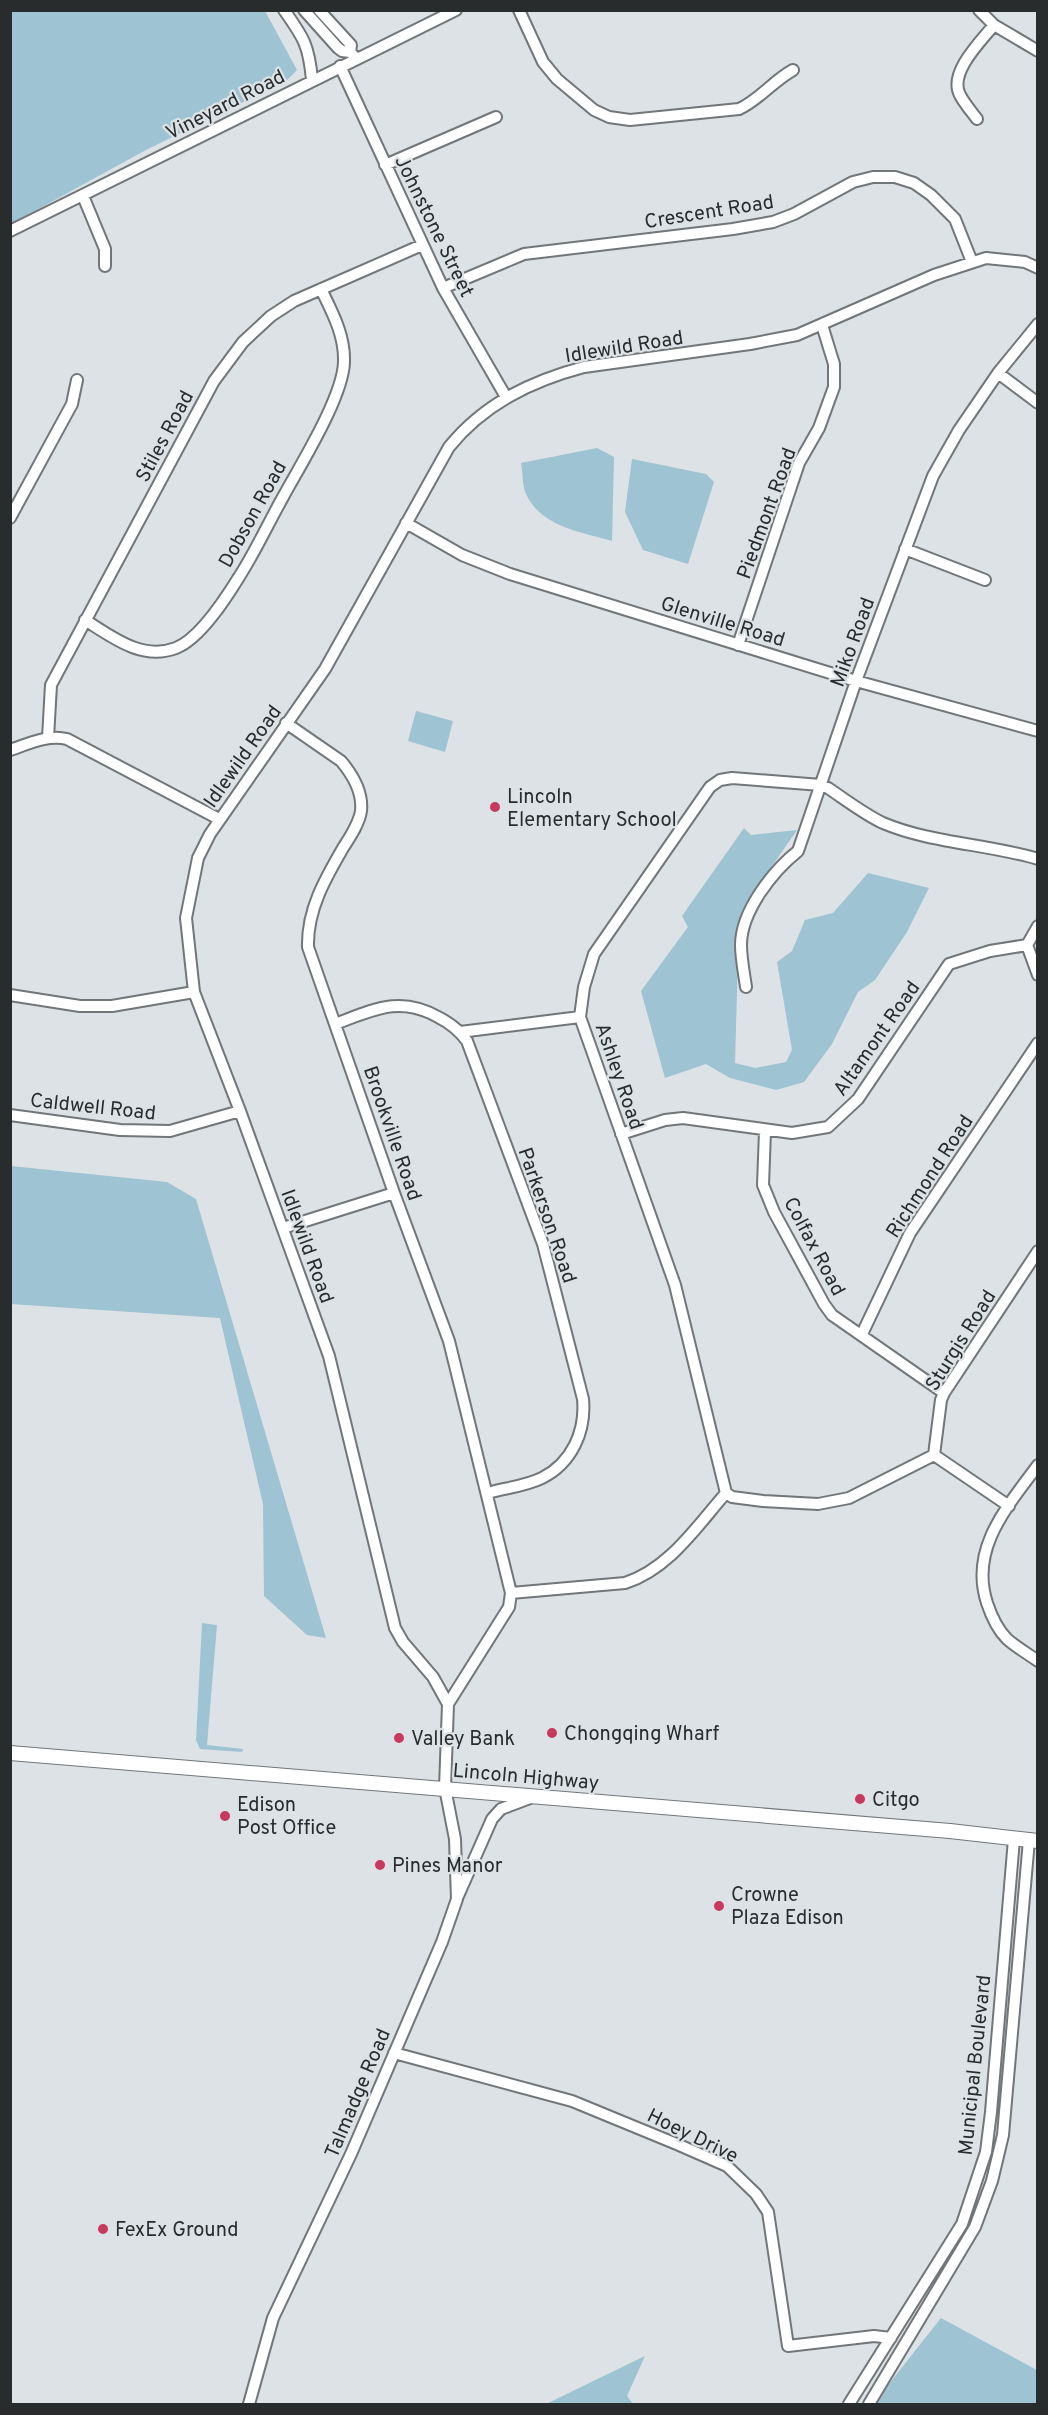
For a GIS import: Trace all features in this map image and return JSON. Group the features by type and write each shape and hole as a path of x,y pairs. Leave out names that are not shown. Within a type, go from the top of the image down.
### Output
{"main road":[{"name":"Lincoln Highway","path":"10,1753 950,1831 1033,1841"}],"street":[{"path":"284,10 298,29 309,52 312,80"},
{"path":"304,10 338,48 353,55"},
{"path":"319,10 351,45 353,55"},
{"name":"Vineyard Road","path":"10,231 340,66 353,55 456,10"},
{"path":"519,10 543,62 557,79 594,110 609,117 630,120 738,109 750,104 782,76 793,70"},
{"path":"979,10 994,26 1038,51"},
{"path":"977,118 959,94 958,79 968,57 994,26"},
{"name":"Johnstone Street","path":"340,66 443,288 506,397"},
{"path":"385,165 496,117"},
{"name":"Crescent Road","path":"443,288 524,254 733,229 773,222 794,214 853,182 873,177 895,177 914,183 931,195 955,219 972,262"},
{"path":"83,196 105,249 105,266"},
{"name":"Stiles Road","path":"48,738 51,685 214,381 230,357 254,330 294,301 422,245"},
{"name":"Idlewild Road","path":"448,1704 433,1677 403,1642 395,1628 329,1356 194,993 186,918 198,858 219,819 325,669 449,447 464,429 506,397 560,374 584,367 750,344 797,335 934,275 986,258 1025,262 1038,268"},
{"name":"Dobson Road","path":"85,620 129,648 160,651 177,648 194,636 211,617 239,577 315,438 341,383 344,362 343,345 339,327 321,289"},
{"name":"Miko Road","path":"746,987 741,943 747,912 784,862 798,851 856,681 933,476 959,430 998,373 1038,324"},
{"name":"Piedmont Road","path":"738,645 799,463 819,428 834,387 834,364 822,325"},
{"path":"998,373 1038,403"},
{"path":"10,518 72,404 76,380"},
{"name":"Glenville Road","path":"406,523 462,555 510,574 856,681 1038,731"},
{"path":"905,549 985,580"},
{"name":"Brookville Road","path":"286,723 341,761 348,769 360,794 361,810 357,824 320,889 313,907 308,936 312,959 394,1193 449,1341 511,1593"},
{"path":"10,750 48,738 67,739 219,819"},
{"name":"Ashley Road","path":"726,1493 675,1285 580,1017 584,987 594,954 710,787 720,780 732,778 820,785 883,823 915,833 1038,859"},
{"path":"1038,926 1027,945 1038,975"},
{"name":"Altamont Road","path":"621,1134 665,1120 683,1118 792,1133 828,1127 858,1099 949,964 990,951 1027,945"},
{"path":"10,995 80,1006 112,1006 194,993"},
{"path":"335,1024 378,1008 399,1004 424,1009 460,1032 580,1017"},
{"name":"Parkerson Road","path":"460,1032 467,1041 543,1244 584,1411 578,1439 571,1453 557,1467 542,1478 488,1493"},
{"name":"Richmond Road","path":"862,1334 910,1233 1038,1043"},
{"name":"Caldwell Road","path":"10,1115 120,1130 170,1131 240,1112"},
{"name":"Colfax Road","path":"765,1131 763,1185 774,1212 824,1304 832,1315 944,1393"},
{"path":"283,1228 394,1193"},
{"name":"Sturgis Road","path":"934,1455 941,1400 944,1393 1038,1251"},
{"path":"445,1788 448,1704 509,1607 511,1593 625,1583 636,1579 670,1556 726,1493 732,1497 763,1501 818,1504 849,1498 934,1455 1009,1506"},
{"path":"1038,1465 992,1529 985,1548 982,1580 991,1615 1006,1638 1038,1661"},
{"name":"Talmadge Road","path":"249,2404 273,2318 351,2154 457,1899 455,1839 445,1788"},
{"path":"457,1899 492,1819 501,1809 536,1796"},
{"name":"Municipal Boulevard","path":"849,2404 962,2224 986,2152 1014,1839"},
{"name":"Municipal Boulevard","path":"869,2404 975,2227 992,2181 1003,2135 1033,1841"},
{"name":"Hoey Drive","path":"394,2053 572,2101 727,2166 756,2194 768,2212 788,2346 874,2336 891,2338"}],"shaded area":[{"path":"11,10 265,11 297,70 286,81 146,150 11,224"},
{"path":"597,448 614,457 612,541 564,527 543,515 527,496 523,484 521,463"},
{"path":"632,459 706,474 714,482 688,564 643,550 625,512"},
{"path":"416,711 453,721 445,752 408,741"},
{"path":"744,828 751,835 797,830 739,920 735,1063 755,1068 786,1062 792,1050 777,962 792,951 805,920 833,913 868,873 929,888 907,932 875,980 858,992 832,1044 804,1082 776,1090 730,1078 706,1064 665,1078 641,991 688,927 682,916"},
{"path":"11,1166 167,1182 196,1199 326,1638 307,1635 264,1596 263,1504 220,1318 11,1304"},
{"path":"202,1623 217,1625 207,1745 243,1749 242,1752 200,1749 196,1740"},
{"path":"941,2318 1037,2370 1037,2404 873,2404"},
{"path":"645,2356 627,2396 633,2404 546,2404"}],"place":[{"name":"Lincoln Elementary School","path":"495,807"},
{"name":"Chongqing Wharf","path":"552,1733"},
{"name":"Valley Bank","path":"399,1738"},
{"name":"Citgo","path":"860,1799"},
{"name":"Edison Post Office","path":"225,1816"},
{"name":"Pines Manor","path":"380,1865"},
{"name":"Crowne Plaza Edison","path":"719,1906"},
{"name":"FexEx Ground","path":"103,2229"}]}
